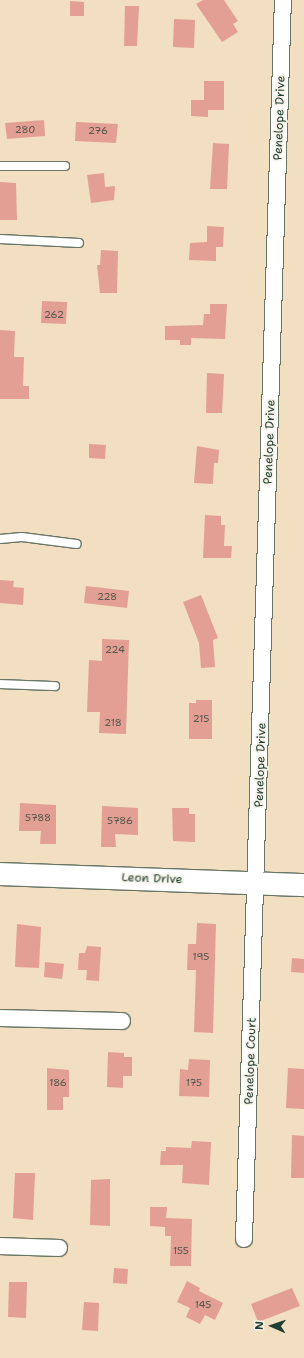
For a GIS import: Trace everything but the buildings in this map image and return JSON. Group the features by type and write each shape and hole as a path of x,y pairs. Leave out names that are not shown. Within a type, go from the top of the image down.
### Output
{"street":[{"name":"Penelope Drive","path":"257,883 283,0"},
{"name":"Leon Drive","path":"0,874 304,885"},
{"name":"Penelope Court","path":"244,1239 257,883"},
{"path":"0,1018 122,1021"},
{"path":"0,1246 59,1248"}],"lane":[{"path":"0,166 65,166"},
{"path":"0,239 79,243"},
{"path":"0,539 30,537 77,544"},
{"path":"0,684 55,686"}]}
